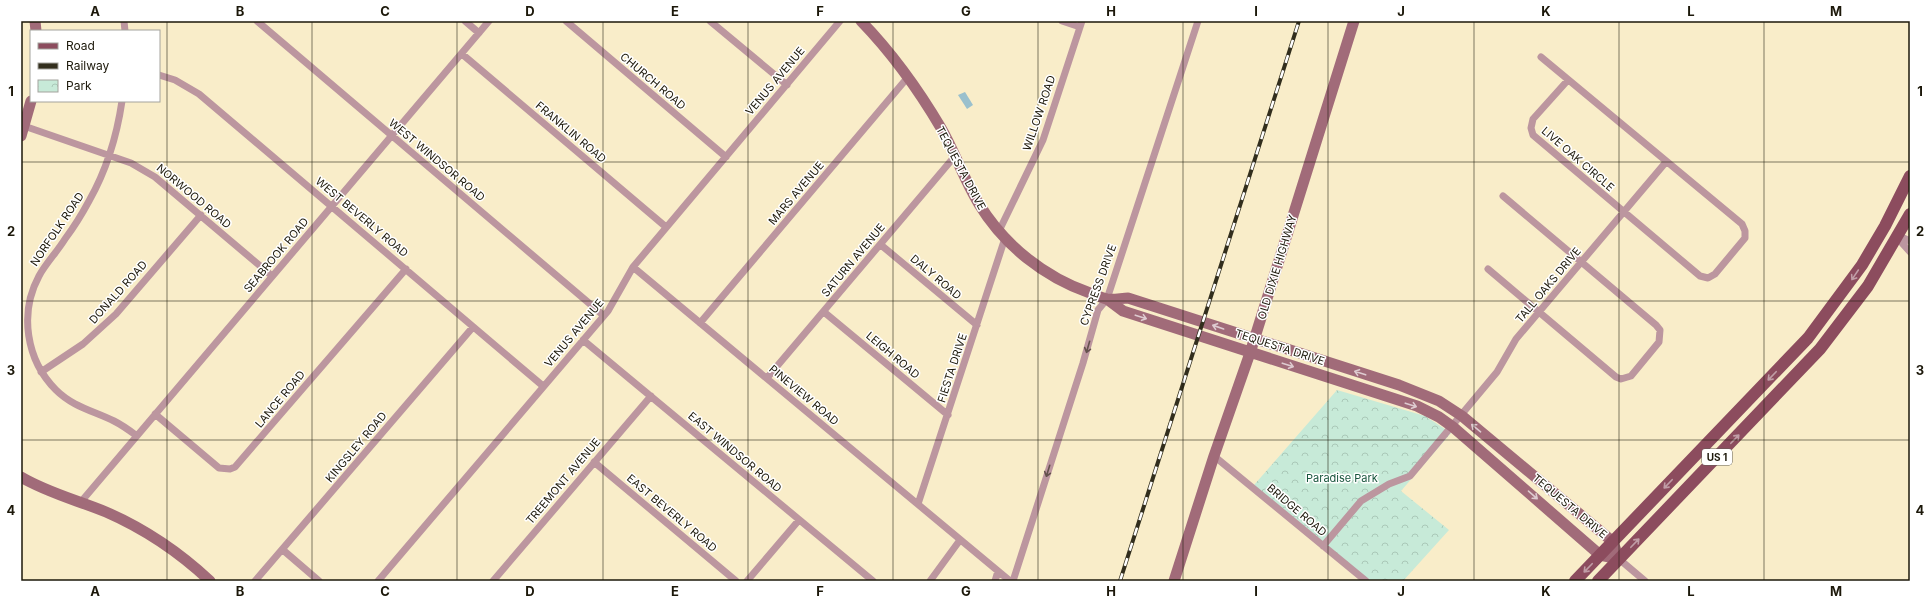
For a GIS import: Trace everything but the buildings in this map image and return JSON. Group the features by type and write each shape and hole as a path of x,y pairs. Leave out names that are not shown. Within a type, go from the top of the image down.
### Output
{"main road":[{"name":"US 1","path":"1575,581 1808,338 1847,286 1875,242 1910,176"},
{"path":"1894,208 1893,227 1899,236"},
{"name":"US 1","path":"1598,581 1802,369 1839,326 1880,267 1899,236 1910,214"},
{"path":"1875,242 1879,248 1880,267"},
{"path":"1802,369 1809,350 1808,338"}],"street":[{"name":"WEST WINDSOR ROAD","path":"257,21 603,315"},
{"path":"465,21 479,33"},
{"name":"SEABROOK ROAD","path":"80,503 489,21"},
{"name":"CHURCH ROAD","path":"566,21 726,157"},
{"path":"710,21 787,84"},
{"name":"VENUS AVENUE","path":"378,581 543,386 584,340 615,301 633,267 840,21"},
{"name":"TEQUESTA DRIVE","path":"861,21 890,53 930,109 956,156 978,203 1002,235 1026,258 1044,271 1063,282 1107,298 1123,311 1417,406 1439,417 1453,426 1600,555 1619,559"},
{"path":"1062,21 1081,24"},
{"name":"CYPRESS DRIVE","path":"1013,580 1098,310 1107,298 1198,21"},
{"name":"OLD DIXIE HIGHWAY","path":"1174,581 1214,456 1255,339 1354,21"},
{"name":"WILLOW ROAD","path":"1002,235 1043,140 1081,24"},
{"name":"FRANKLIN ROAD","path":"462,54 666,227"},
{"path":"1541,57 1666,162"},
{"name":"WEST BEVERLY ROAD","path":"160,75 175,80 199,94 543,386"},
{"name":"MARS AVENUE","path":"700,323 908,77"},
{"name":"LIVE OAK CIRCLE","path":"1568,80 1533,119 1531,128 1533,135 1700,276 1708,278 1715,274 1745,238 1745,231 1742,224 1666,162"},
{"path":"23,131 31,102"},
{"name":"NORFOLK ROAD","path":"122,102 109,155 100,178 82,214 65,240 46,264 33,287 27,313 27,326 31,350 41,372 56,390 66,399 89,412 114,421 137,436"},
{"name":"NORWOOD ROAD","path":"23,131 109,155 131,163 155,177 272,276"},
{"name":"SATURN AVENUE","path":"767,378 956,156"},
{"name":"TALL OAKS DRIVE","path":"1323,546 1361,502 1377,490 1410,476 1462,416 1497,372 1516,339 1541,312 1666,162"},
{"path":"1488,269 1541,312 1616,377 1621,379 1631,376 1659,342 1660,330 1656,325 1503,196"},
{"name":"DONALD ROAD","path":"41,372 83,344 100,330 116,314 201,215"},
{"name":"FIESTA DRIVE","path":"918,504 977,325 1002,235"},
{"path":"1899,236 1910,241"},
{"path":"1899,236 1901,242 1910,252"},
{"name":"DALY ROAD","path":"881,245 977,325"},
{"name":"PINEVIEW ROAD","path":"633,267 960,540 998,571 1013,580"},
{"name":"LANCE ROAD","path":"155,414 219,468 230,469 236,467 406,269"},
{"name":"TEQUESTA DRIVE","path":"1107,298 1128,298 1426,394 1449,406 1462,416 1613,542 1619,559"},
{"name":"LEIGH ROAD","path":"824,312 948,415"},
{"name":"KINGSLEY ROAD","path":"255,581 473,326"},
{"name":"EAST WINDSOR ROAD","path":"584,340 799,520 864,578 873,581"},
{"name":"TREEMONT AVENUE","path":"493,581 651,396"},
{"name":"BRIDGE ROAD","path":"1214,456 1366,581"},
{"name":"EAST BEVERLY ROAD","path":"594,462 736,581"},
{"path":"21,476 43,489 104,512 148,533 192,565 210,581"},
{"path":"747,581 799,520"},
{"path":"930,581 960,540"},
{"path":"283,550 319,581"},
{"path":"1619,559 1646,581"},
{"path":"995,581 998,571"}],"green space":[{"name":"Paradise Park","path":"1337,390 1425,416 1451,433 1401,491 1449,530 1403,581 1370,581 1254,485"}],"water":[{"path":"965,92 973,105 967,109 958,95"}],"railway":[{"path":"1120,581 1299,21"}]}
